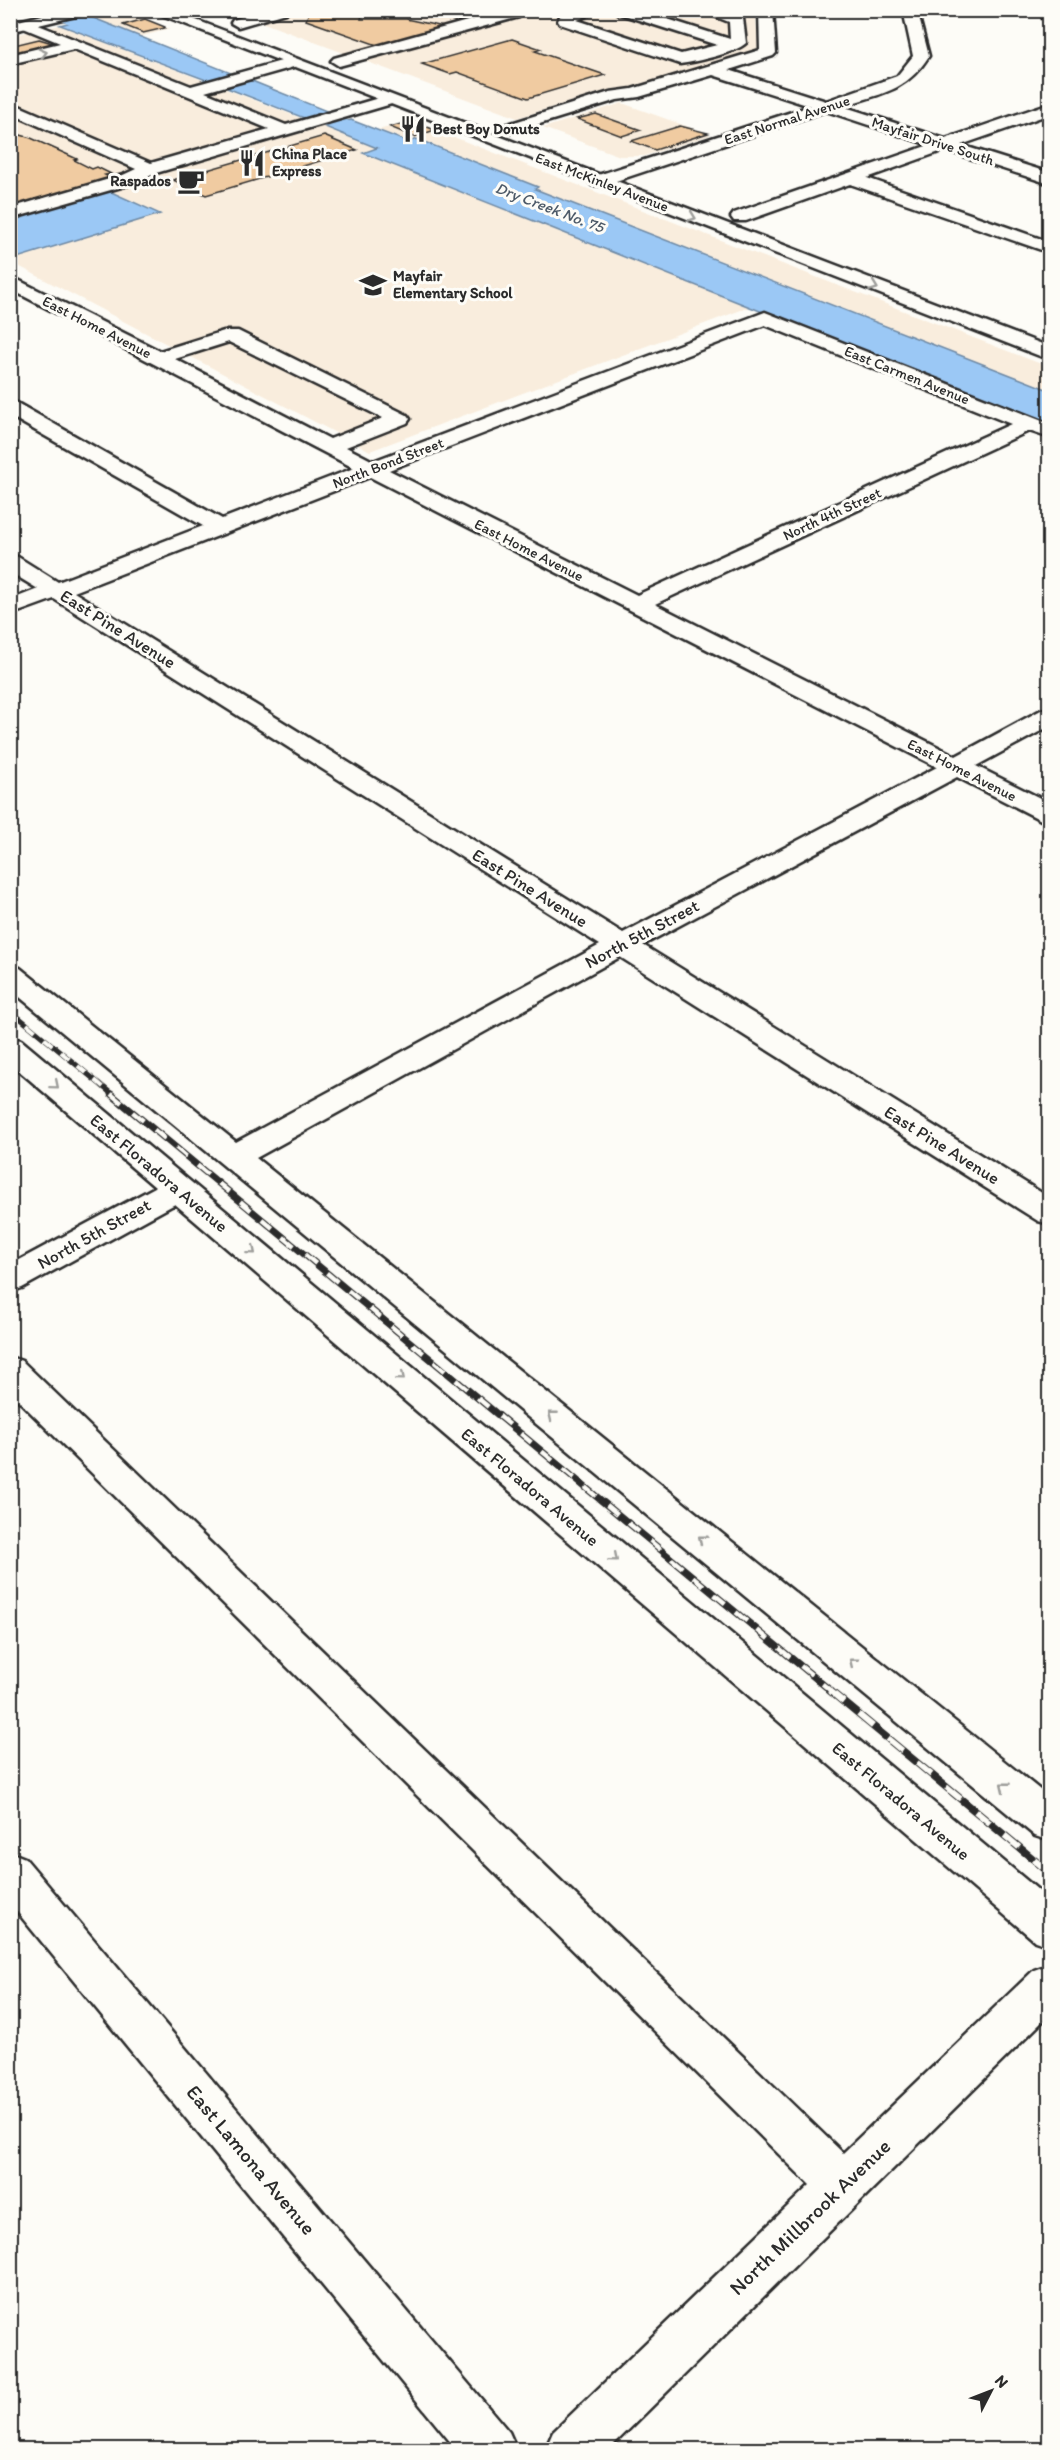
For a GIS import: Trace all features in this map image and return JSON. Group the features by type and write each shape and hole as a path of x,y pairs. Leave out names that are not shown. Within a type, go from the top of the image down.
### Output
{"street":[{"name":"East McKinley Avenue","path":"156,10 389,100 602,172 1050,354"},
{"path":"233,21 261,23 281,10"},
{"path":"622,10 735,27"},
{"path":"664,10 735,27"},
{"path":"706,10 735,27"},
{"path":"511,128 616,95 633,94 768,53 766,10"},
{"name":"East Normal Avenue","path":"602,172 626,172 827,107 902,79 914,68 921,57 910,10"},
{"path":"1048,10 1050,19"},
{"path":"10,42 33,21 81,11"},
{"path":"180,20 217,28 304,59 334,59 514,12 534,11"},
{"path":"710,52 590,12 565,19 565,21 680,59 710,52 735,27"},
{"path":"10,17 33,21 75,44 285,130"},
{"path":"10,60 75,44"},
{"path":"334,59 360,69"},
{"path":"190,91 292,63 317,64 407,98 464,111"},
{"name":"Mayfair Drive South","path":"715,70 1050,179"},
{"path":"10,214 129,179 150,169 389,100"},
{"path":"10,107 150,169"},
{"path":"740,217 1050,108"},
{"name":"East McKinley Avenue","path":"493,121 532,136"},
{"name":"East McKinley Avenue","path":"626,172 873,267"},
{"path":"850,178 1050,248"},
{"name":"East Home Avenue","path":"10,281 328,447 1050,814"},
{"name":"East Carmen Avenue","path":"765,318 1050,432"},
{"name":"North Bond Street","path":"10,608 765,318"},
{"path":"158,358 231,335 400,419 328,447"},
{"path":"10,407 220,527"},
{"name":"North 4th Street","path":"637,604 1028,424"},
{"name":"East Pine Avenue","path":"10,562 1050,1213"},
{"name":"North 5th Street","path":"235,1156 621,945 1050,715"},
{"path":"10,974 1050,1823"},
{"name":"East Floradora Avenue","path":"10,1047 1050,1927"},
{"name":"North 5th Street","path":"10,1280 178,1188"},
{"path":"10,1370 843,2185"},
{"name":"East Lamona Avenue","path":"10,1871 491,2450"},
{"name":"North Millbrook Avenue","path":"571,2450 1050,1984"}],"shaded area":[{"path":"232,11 755,11 759,51 632,88 613,89 517,118"},
{"path":"112,12 127,12 170,29 139,37 91,17"},
{"name":"Mayfair Elementary School","path":"60,25 378,148 364,153 749,307 370,451 11,262 10,36"},
{"path":"622,103 711,135 644,156 620,156 543,128"},
{"path":"412,121 1049,367 1049,390 534,189 537,188 378,130"}],"water":[{"path":"91,17 231,73 206,80 60,25"},
{"path":"252,81 329,112 304,118 227,88"},
{"path":"351,120 408,142 417,139 538,187 535,189 1049,390 1049,426 363,153 377,148 325,127"},
{"path":"109,191 160,214 17,258 11,255 10,219"}],"building":[{"path":"310,10 408,10 408,12 363,12 361,19 406,19 444,27 377,45 306,20"},
{"path":"145,19 165,28 143,33 123,25"},
{"path":"39,39 59,45 10,57 10,46"},
{"path":"512,39 541,49 535,51 605,75 528,98 457,72 450,74 422,64"},
{"path":"596,114 641,130 622,136 577,119"},
{"name":"Best Boy Donuts","path":"412,121 435,130 414,137 390,127"},
{"path":"680,126 708,133 655,150 631,141"},
{"path":"10,132 31,138 77,159 74,160 92,169 97,167 111,174 105,175 115,180 10,209"},
{"path":"324,136 357,150 206,195 173,180"}],"waterway":[{"name":"Dry Creek No. 75","path":"51,10 390,144"}],"railway":[{"path":"10,1010 113,1095"},
{"path":"111,1094 831,1691"},
{"path":"829,1690 1050,1873"}],"place":[{"name":"Best Boy Donuts","path":"413,129"},
{"name":"China Place Express","path":"252,163"},
{"name":"Raspados","path":"191,181"},
{"name":"Mayfair Elementary School","path":"373,285"}]}
